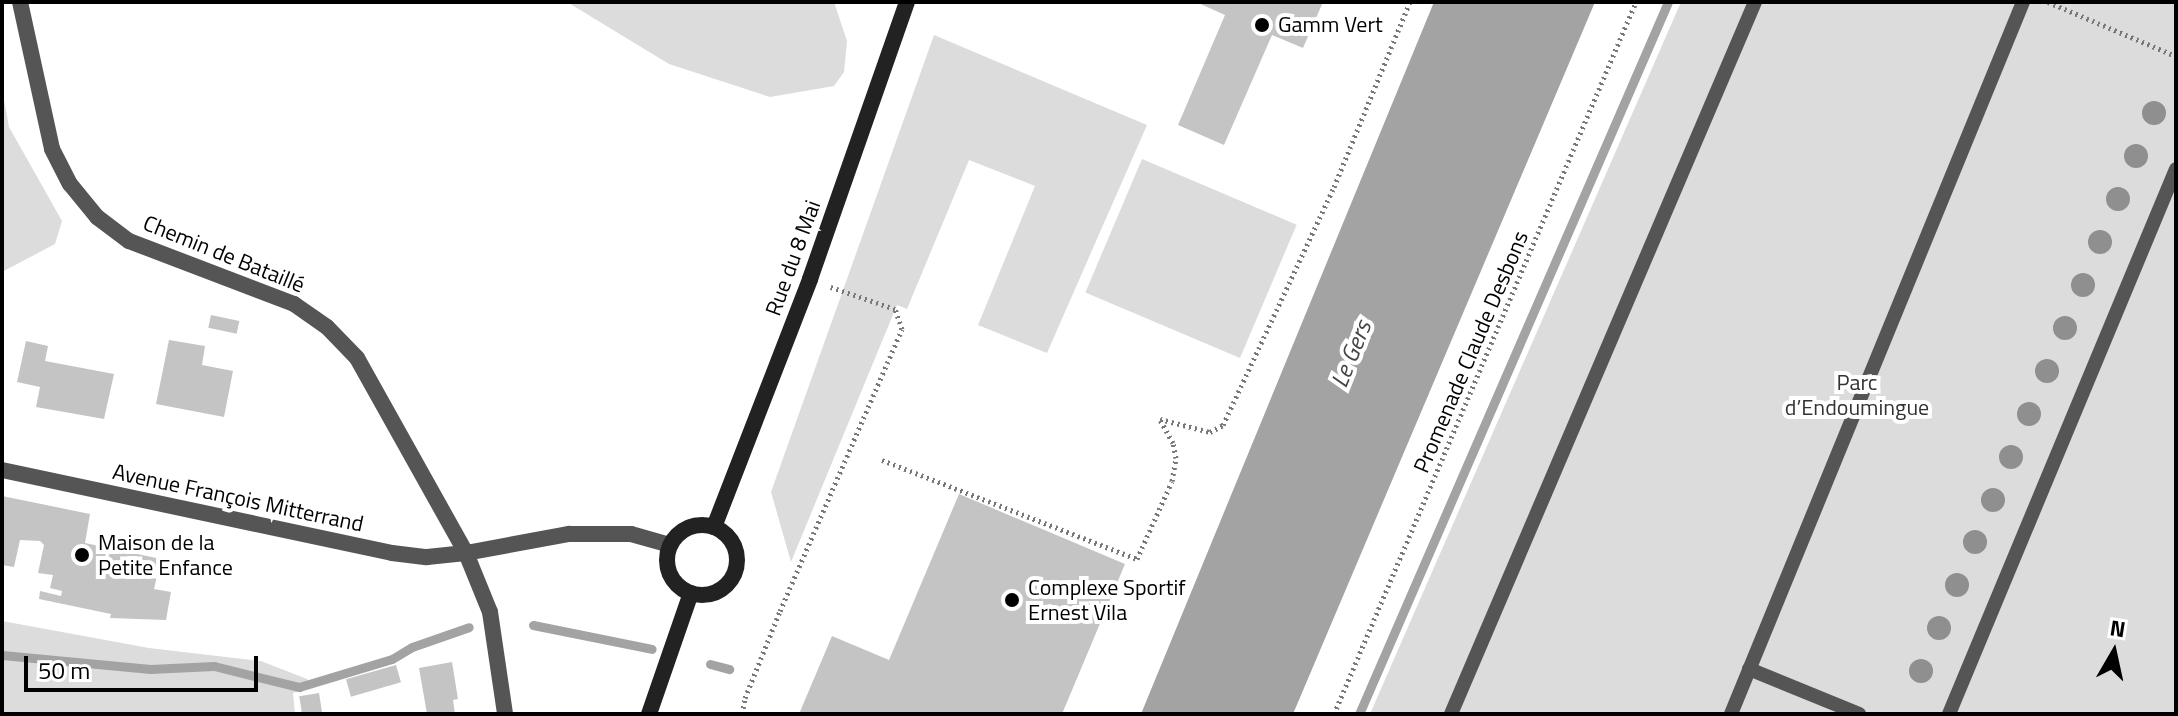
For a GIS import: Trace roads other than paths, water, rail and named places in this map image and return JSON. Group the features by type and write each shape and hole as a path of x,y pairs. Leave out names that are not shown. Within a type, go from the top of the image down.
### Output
{"street":[{"name":"Chemin de Bataillé","path":"20,2 52,149 70,184 97,217 129,241 294,304 327,327 357,358 466,553 490,612 505,714"},
{"name":"Rue du 8 Mai","path":"714,527 810,279 907,2"},
{"name":"Avenue François Mitterrand","path":"2,470 392,553 427,557 569,534 631,534 670,545"},
{"path":"714,527 731,540 736,550 735,572 730,581 712,594 691,593 670,574 667,555 670,545 684,530 714,527"},
{"path":"649,714 691,593"}],"lane":[{"path":"1451,714 1755,2"},
{"path":"1731,714 2023,2"},
{"path":"1949,714 2176,169"},
{"path":"1749,669 1859,714"}],"water":[{"name":"Le Gers","path":"1434,2 1595,2 1293,714 1141,714"}],"waterway":[{"path":"1359,714 1668,2"},
{"path":"533,625 652,649"},
{"path":"2,655 150,669 214,666 299,687 392,659 412,647 469,627"},
{"path":"710,664 729,669"}],"place":[{"name":"Gamm Vert","path":"1262,25"},
{"name":"Maison de la Petite Enfance","path":"82,555"},
{"name":"Complexe Sportif Ernest Vila","path":"1012,600"}],"park label":[{"name":"Parc d’Endoumingue","path":"1857,394"}]}
